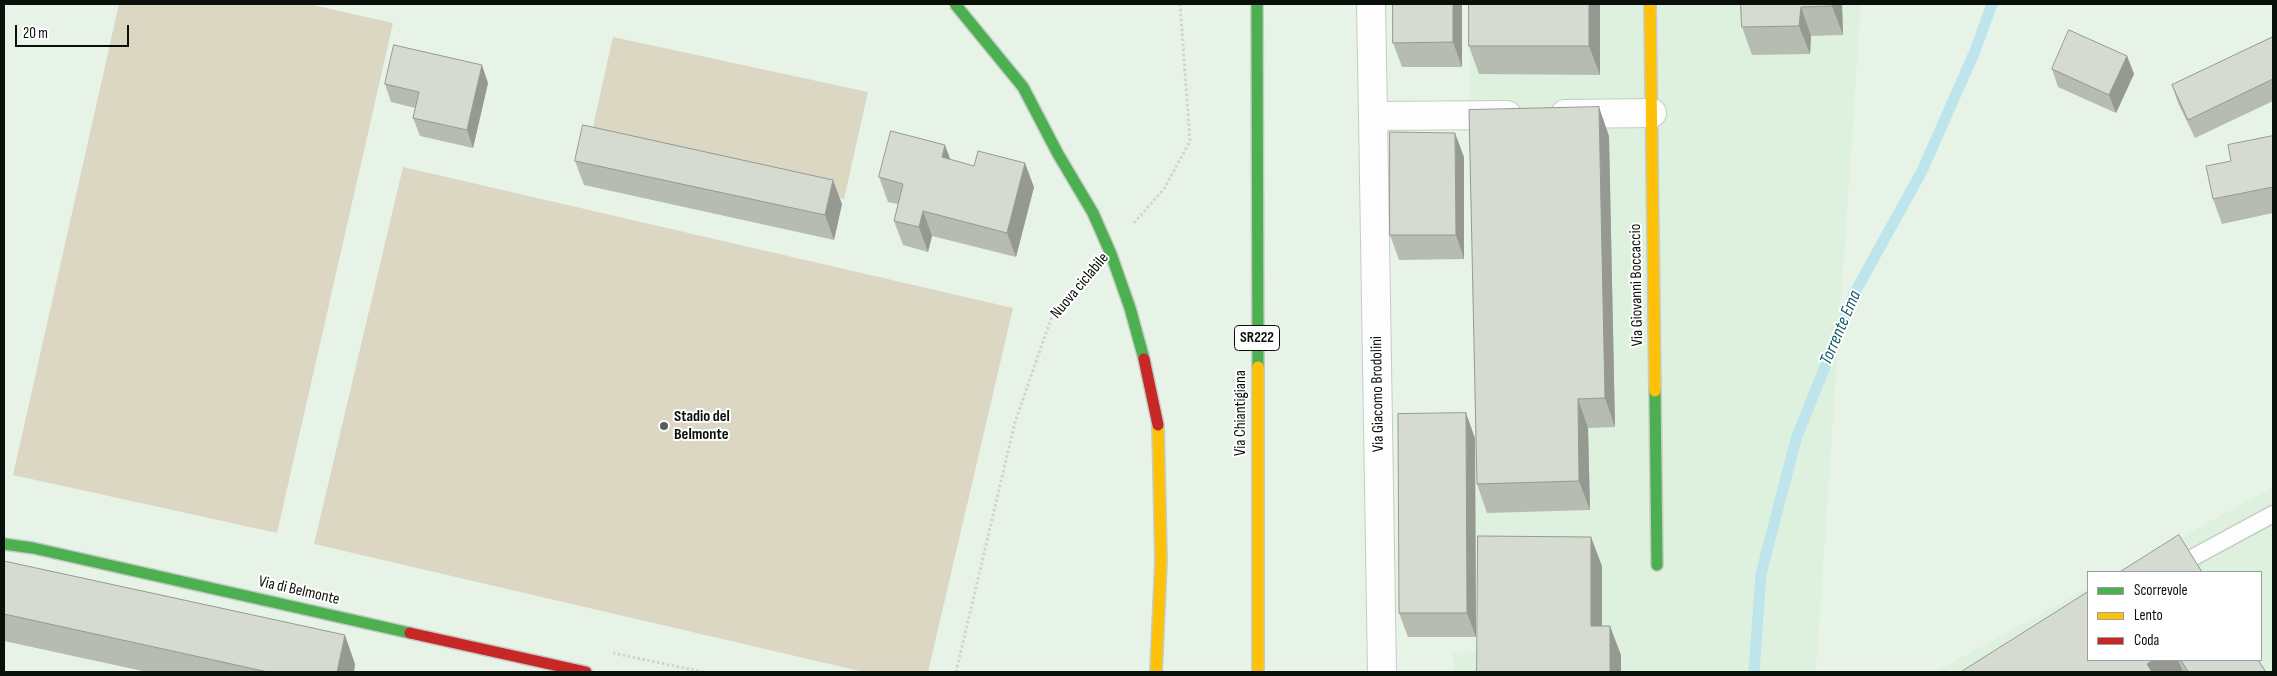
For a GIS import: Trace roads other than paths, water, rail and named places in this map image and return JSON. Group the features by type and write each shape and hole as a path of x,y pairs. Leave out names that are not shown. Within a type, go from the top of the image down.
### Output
{"main road":[{"path":"956,4 1023,87 1058,154 1093,214 1111,254 1130,308 1150,382 1158,425 1162,560 1156,672"},
{"name":"Via Chiantigiana","path":"1257,4 1258,672"},
{"name":"Via Giovanni Boccaccio","path":"1650,4 1657,565"},
{"name":"Via di Belmonte","path":"4,544 33,548 586,672"}],"street":[{"name":"Via Giacomo Brodolini","path":"1371,4 1382,672"},
{"path":"1373,116 1652,113"}],"lane":[{"path":"2168,571 2273,514"}],"waterway":[{"name":"Torrente Ema","path":"1754,672 1761,574 1796,439 1854,294 1922,171 1975,51 1992,4"}],"place":[{"name":"Stadio del Belmonte","path":"664,426"}]}
